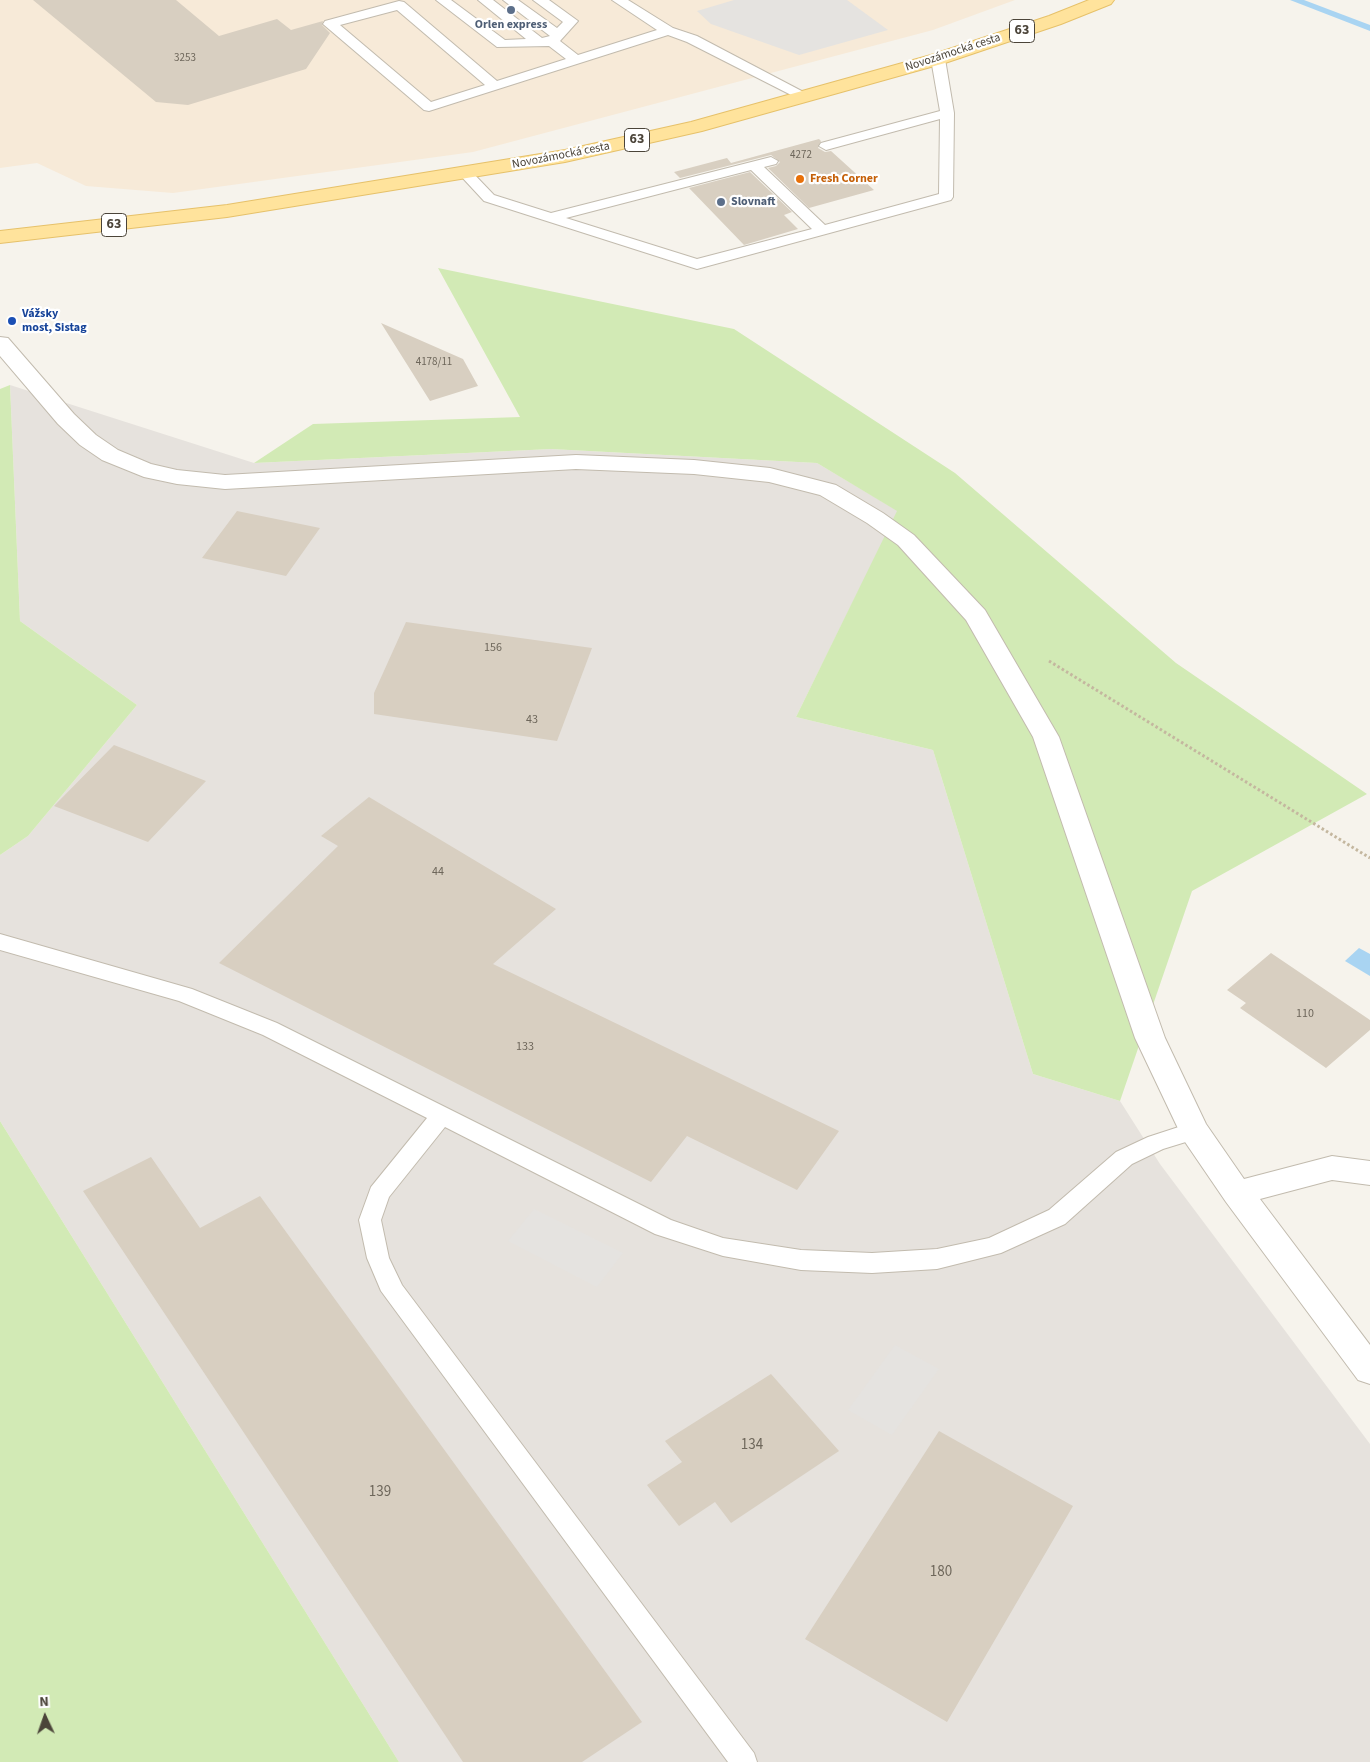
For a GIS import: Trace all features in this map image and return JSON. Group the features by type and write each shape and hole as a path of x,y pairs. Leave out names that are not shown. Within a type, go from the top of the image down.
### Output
{"main road":[{"name":"Novozámocká cesta","path":"0,237 227,211 466,174 565,156 686,129 938,60 1105,0"}],"street":[{"path":"0,343 66,419 88,440 110,455 144,470 177,477 225,482 576,462 694,467 770,475 828,490 875,518 906,540 976,616 1046,736 1150,1038 1194,1131 1237,1193 1370,1370"},
{"path":"1237,1193 1332,1168 1370,1173"}],"lane":[{"path":"485,0 549,39 576,60"},
{"path":"510,0 549,39"},
{"path":"449,1 502,44 549,39 571,21 540,0"},
{"path":"619,0 668,31 692,39 806,97"},
{"path":"494,85 398,5 330,24 428,107 668,31"},
{"path":"466,174 489,198 697,264 946,197 947,113 938,60"},
{"path":"826,146 947,113"},
{"path":"548,218 771,161"},
{"path":"754,165 822,230"},
{"path":"0,942 185,994 270,1029 663,1227 723,1247 801,1260 872,1264 937,1259 993,1246 1057,1217 1124,1158 1156,1143 1194,1131"},
{"path":"442,1115 378,1194 370,1220 378,1258 389,1283 744,1762"}],"path":[{"path":"1043,657 1370,858"}],"shaded area":[{"path":"0,0 1015,0 933,30 473,152 173,193 86,186 37,163 0,168"},
{"path":"734,0 847,0 888,30 799,55 711,24 697,11"},
{"path":"10,385 254,463 551,449 817,463 898,511 796,717 933,750 1033,1074 1120,1101 1160,1164 1370,1444 1370,1762 399,1762 0,1121 0,855 28,836 137,705 20,621"},
{"path":"534,1209 623,1253 597,1287 508,1241"},
{"path":"895,1345 939,1369 892,1435 848,1410"}],"green space":[{"path":"438,268 734,329 955,473 1176,663 1367,794 1192,891 1120,1101 1033,1074 933,750 796,717 897,511 817,463 551,449 254,463 313,424 520,417"},
{"path":"10,385 20,621 137,705 28,836 0,855 0,389"},
{"path":"0,1121 399,1762 0,1762"}],"water":[{"path":"1359,948 1370,954 1370,976 1345,961"}],"building":[{"path":"33,0 176,0 219,36 277,19 291,30 323,21 322,25 330,33 306,69 188,105 156,102"},
{"path":"819,139 821,141 818,148 825,152 831,151 874,190 809,208 768,168 776,166 780,162 771,155 680,178 674,172 727,158 731,163"},
{"path":"750,172 792,212 784,215 798,229 744,245 689,188"},
{"path":"381,323 463,359 478,386 430,401"},
{"path":"237,511 320,528 286,576 202,558"},
{"path":"406,622 592,648 557,741 374,714 374,693"},
{"path":"114,745 206,781 148,842 54,806"},
{"path":"369,797 556,909 493,964 839,1131 797,1190 687,1136 651,1182 219,963 338,846 321,836"},
{"path":"1271,953 1370,1020 1370,1030 1326,1068 1240,1008 1246,1003 1227,990"},
{"path":"151,1157 200,1228 260,1196 642,1722 582,1762 463,1762 83,1191"},
{"path":"771,1374 839,1451 731,1523 715,1502 679,1526 647,1485 682,1462 665,1441"},
{"path":"939,1431 1073,1506 947,1722 805,1639"}],"waterway":[{"path":"1295,0 1370,28"}],"place":[{"name":"Orlen express","path":"511,10"},
{"name":"Fresh Corner","path":"800,179"},
{"name":"Slovnaft","path":"721,202"},
{"name":"Vážsky most, Sistag","path":"12,321"}]}
